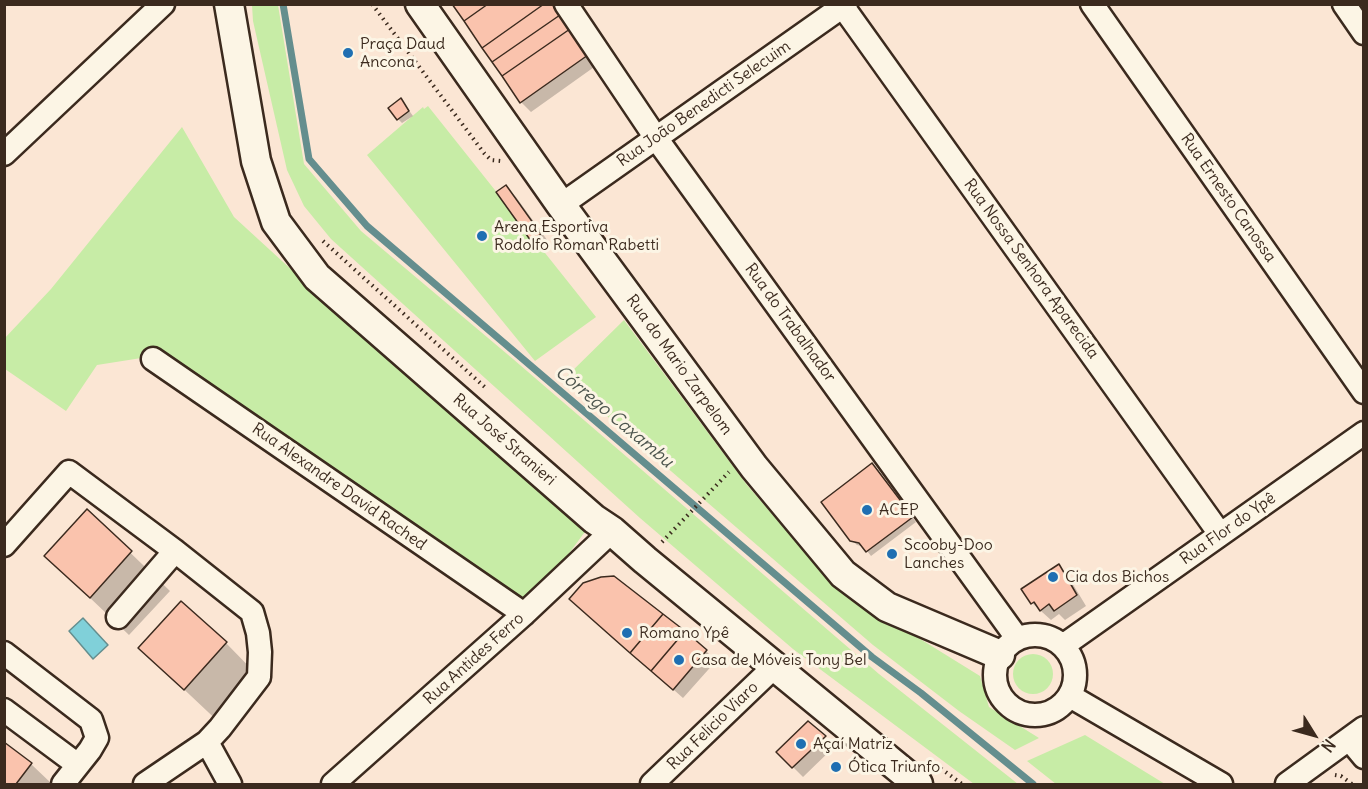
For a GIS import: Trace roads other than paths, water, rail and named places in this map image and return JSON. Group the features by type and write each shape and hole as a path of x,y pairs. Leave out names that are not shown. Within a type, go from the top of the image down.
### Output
{"street":[{"path":"4,154 163,4"},
{"name":"Rua José Stranieri","path":"229,4 256,161 276,222 317,277 594,519 612,531 774,667 926,774"},
{"name":"Rua do Mario Zarpelom","path":"420,4 561,205 746,455 843,574 887,607 1009,647"},
{"name":"Rua do Trabalhador","path":"566,4 656,138 1009,647"},
{"name":"Rua Ernesto Canossa","path":"1092,4 1364,392"},
{"path":"1344,4 1364,33"},
{"name":"Rua João Benedicti Selecuim","path":"561,205 843,5"},
{"name":"Rua Nossa Senhora Aparecida","path":"843,5 1220,534"},
{"name":"Rua Alexandre David Rached","path":"153,359 524,614"},
{"name":"Rua Flor do Ypê","path":"1064,645 1364,433"},
{"path":"4,545 69,472 175,550 252,612 258,633 259,677 207,742 145,784"},
{"name":"Rua Antides Ferro","path":"333,784 524,614 612,531"},
{"path":"118,616 175,550"},
{"path":"1029,634 1042,634 1064,645 1075,664 1076,675 1070,696 1062,705 1045,714 1026,714 1015,710 1005,702 997,686 995,667 1009,647 1029,634"},
{"path":"4,653 92,720 97,738 63,784"},
{"name":"Rua Felicio Viaro","path":"652,784 774,667"},
{"path":"1070,696 1221,784"},
{"path":"4,710 78,765"},
{"path":"1287,784 1356,734 1364,757"},
{"path":"207,742 230,784"}],"water":[{"path":"83,618 108,645 93,659 69,631"}],"waterway":[{"name":"Córrego Caxambu","path":"283,4 309,159 367,226 872,657 921,693 1033,784"}],"place":[{"name":"Praça Daud Ancona","path":"348,53"},
{"name":"Arena Esportiva Rodolfo Roman Rabetti","path":"482,236"},
{"name":"ACEP","path":"867,510"},
{"name":"Scooby-Doo Lanches","path":"892,554"},
{"name":"Cia dos Bichos","path":"1053,577"},
{"name":"Romano Ypê","path":"627,633"},
{"name":"Casa de Móveis Tony Bel","path":"679,660"},
{"name":"Açaí Matriz","path":"801,744"},
{"name":"Ótica Triunfo","path":"836,767"}]}
